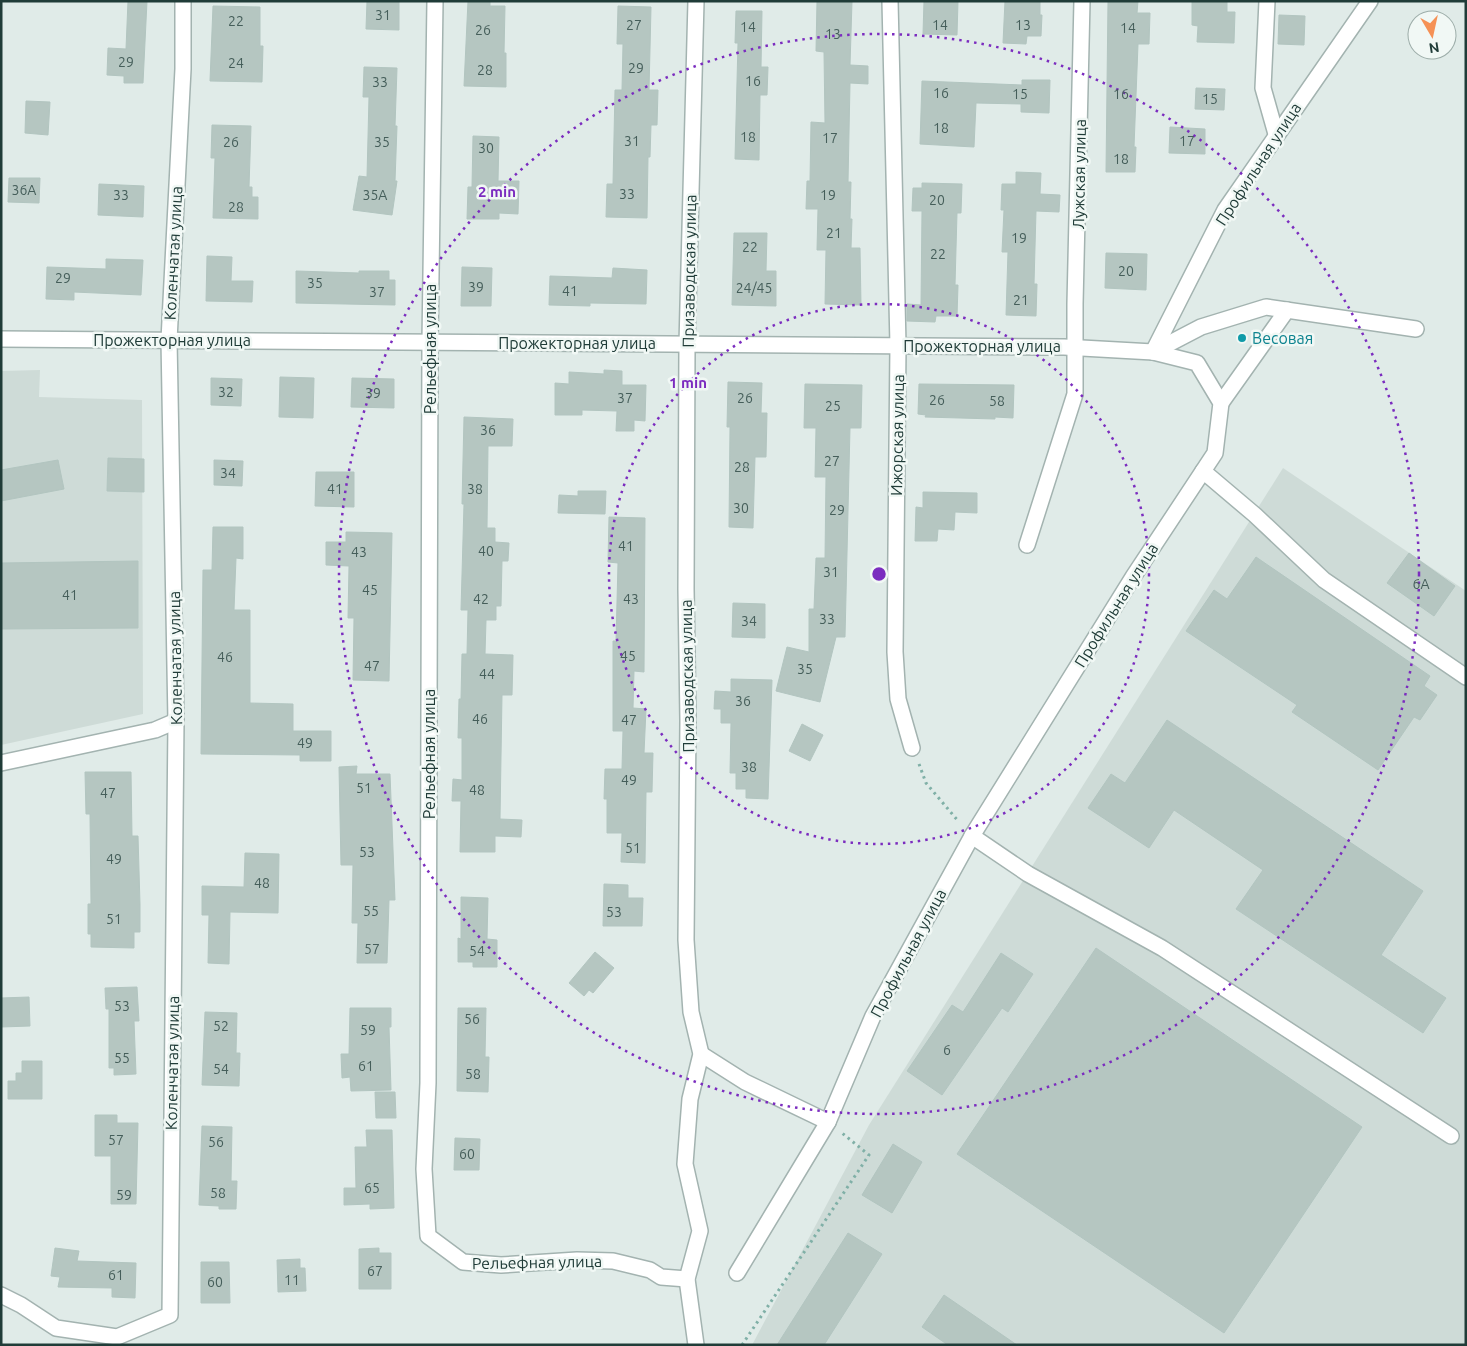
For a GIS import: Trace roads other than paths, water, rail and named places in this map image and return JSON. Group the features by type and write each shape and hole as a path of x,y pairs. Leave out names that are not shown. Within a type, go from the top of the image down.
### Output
{"street":[{"name":"Коленчатая улица","path":"1,1295 21,1305 56,1328 117,1337 170,1314 176,721 169,340 183,69 182,1"},
{"name":"Рельефная улица","path":"435,1 430,342 428,1083 424,1168 428,1236 463,1262 501,1266 577,1260 613,1261 650,1270 661,1277 687,1279"},
{"name":"Призаводская улица","path":"696,1 687,344 686,589 688,720 686,940 691,1012 701,1054 690,1099 685,1164 700,1231 687,1279 696,1345"},
{"name":"Ижорская улица","path":"890,1 898,346 895,652 898,699 912,748"},
{"name":"Лужская улица","path":"1027,545 1076,394 1075,347 1082,1"},
{"path":"1267,1 1263,88 1276,134"},
{"name":"Профильная улица","path":"1153,352 1225,210 1370,1"},
{"path":"1153,352 1201,327 1266,307 1416,328"},
{"path":"1153,352 1197,363 1221,403 1287,310"},
{"name":"Прожекторная улица","path":"1,338 1075,347 1153,352"},
{"name":"Профильная улица","path":"737,1273 828,1122 873,1016 972,836 1133,577 1215,453 1221,403"},
{"path":"1203,471 1255,515 1324,580 1466,677"},
{"path":"1,763 156,730 176,721"},
{"path":"972,836 1028,874 1162,948 1451,1136"},
{"path":"701,1054 745,1082 828,1122"}],"place":[{"name":"Весовая","path":"1242,338"}]}
